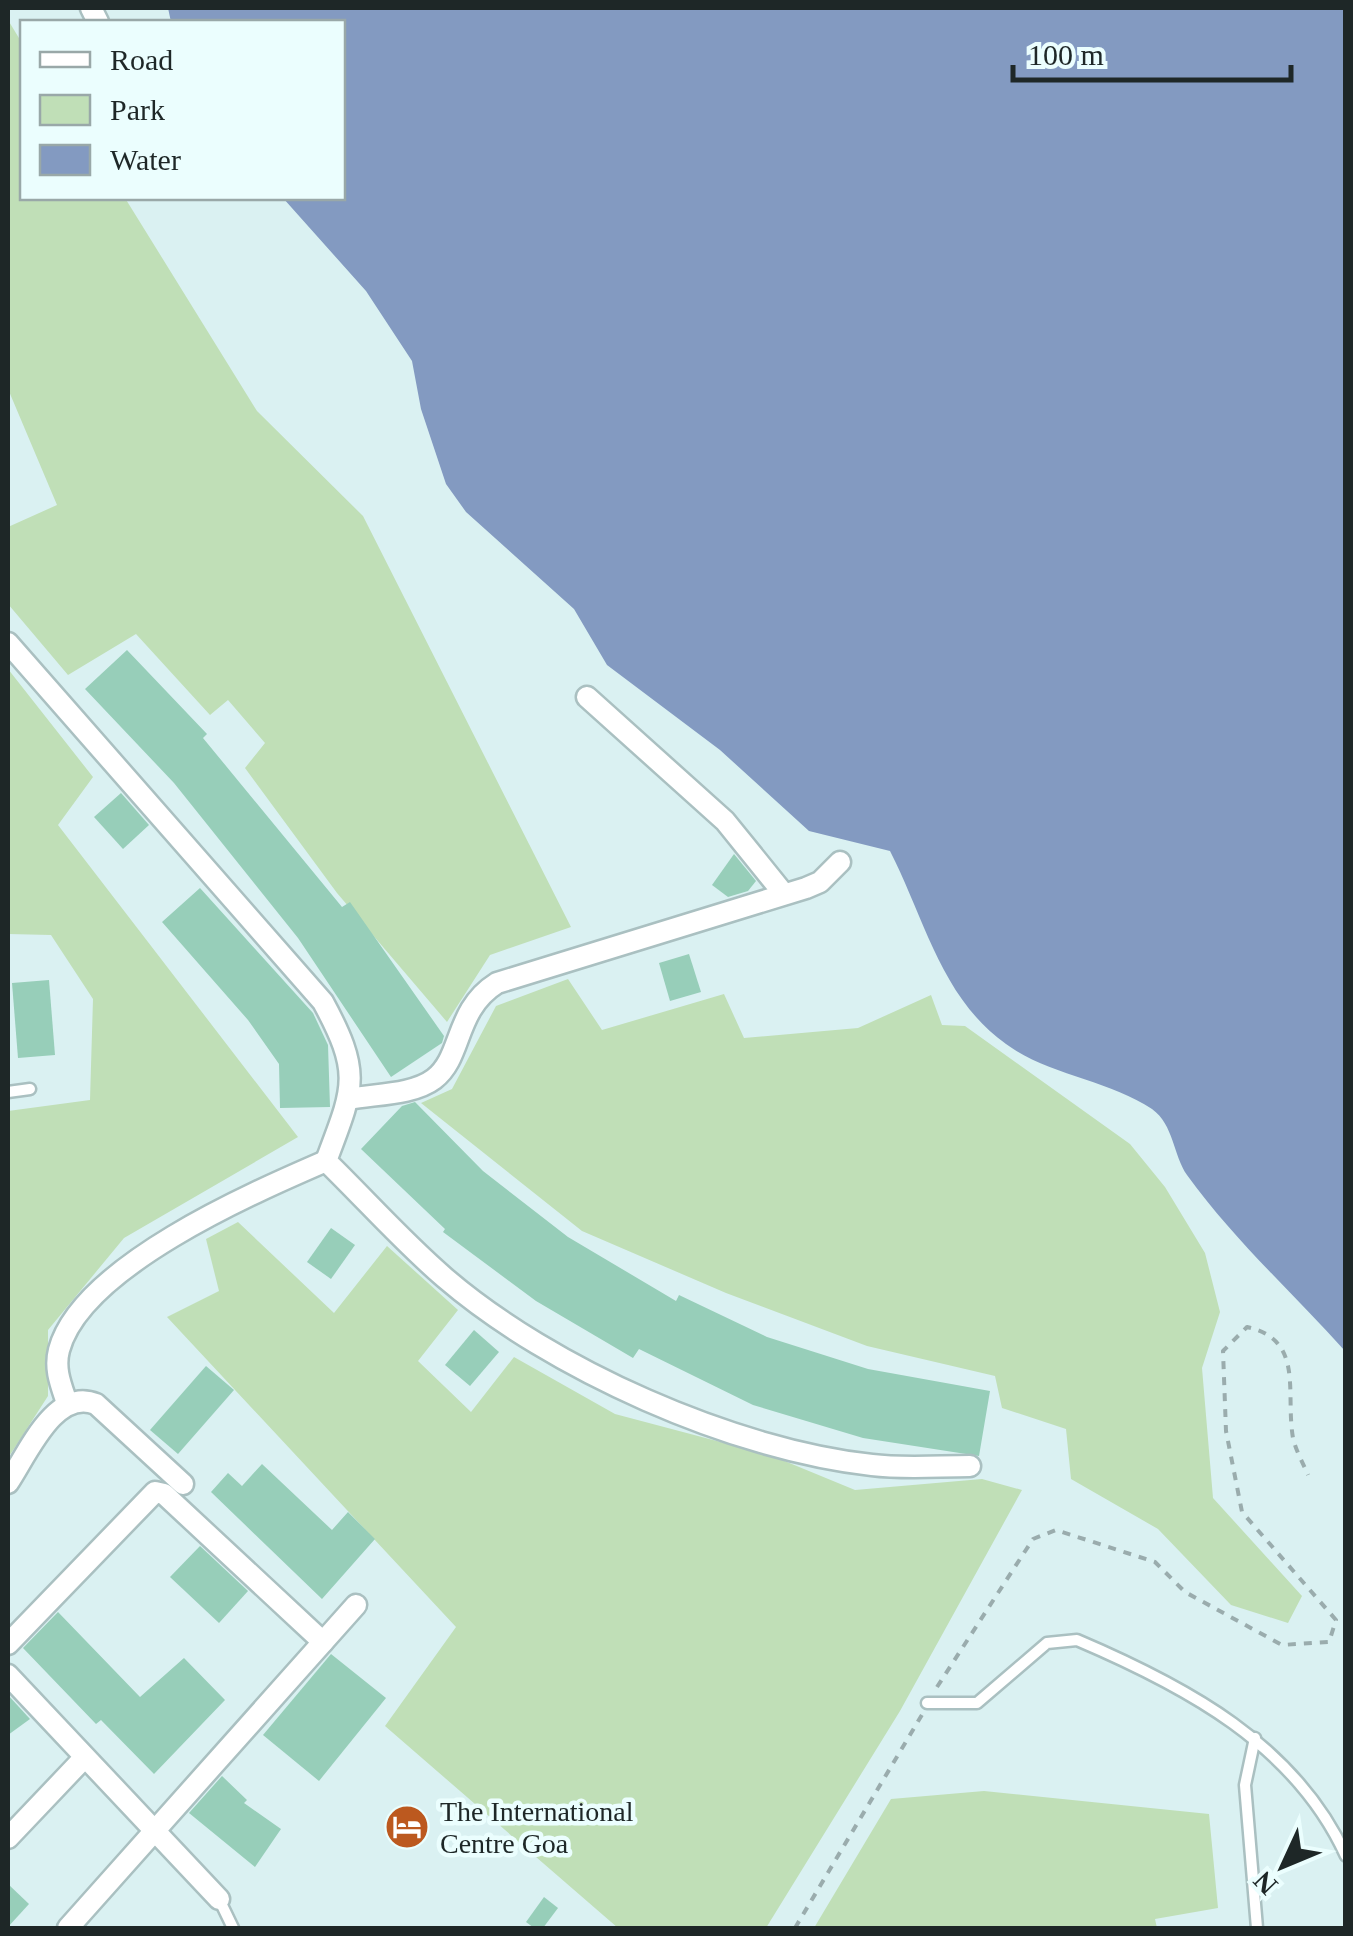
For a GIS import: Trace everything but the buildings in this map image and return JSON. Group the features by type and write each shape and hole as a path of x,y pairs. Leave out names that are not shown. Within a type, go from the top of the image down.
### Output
{"street":[{"path":"8,642 323,1002 348,1050 349,1099 326,1161 212,1216 139,1257 84,1304 59,1350 57,1373 67,1402"},
{"path":"587,697 725,821 784,894"},
{"path":"349,1099 433,1080 444,1068 470,1006 497,982 820,882 840,862"},
{"path":"326,1161 446,1279 554,1354 638,1394 746,1437 872,1465 970,1466"},
{"path":"8,1483 67,1402 82,1398 96,1404 183,1484"},
{"path":"8,1644 155,1492 164,1494 324,1642"},
{"path":"68,1928 356,1604"},
{"path":"8,1675 219,1899"},
{"path":"8,1838 84,1758"}],"lane":[{"path":"8,1092 30,1089"},
{"path":"927,1703 977,1704 1048,1643 1077,1640 1219,1711 1255,1738 1310,1796 1346,1856"},
{"path":"1255,1738 1245,1785 1257,1928"},
{"path":"219,1899 233,1928"}],"path":[{"path":"795,1928 927,1703 1032,1539 1056,1530 1155,1562 1185,1592 1282,1645 1329,1642 1336,1620 1242,1512 1226,1431 1224,1351 1247,1327 1267,1332 1287,1353 1294,1441 1308,1475"}],"green space":[{"path":"8,20 20,40 20,200 126,200 257,411 363,516 571,927 490,955 447,1022 337,893 245,768 265,743 228,700 210,715 136,634 68,675 8,604 8,527 57,505 8,389"},
{"path":"8,669 93,777 58,825 298,1137 124,1238 48,1330 48,1396 8,1458 8,1111 90,1100 93,999 51,935 8,934"},
{"path":"568,979 602,1030 724,994 744,1038 858,1028 931,995 942,1025 965,1026 1130,1144 1165,1187 1205,1253 1220,1312 1202,1368 1213,1498 1302,1596 1288,1623 1231,1605 1158,1529 1071,1479 1066,1429 1002,1408 995,1376 867,1346 726,1293 582,1231 421,1103 452,1089 496,1006"},
{"path":"238,1222 334,1313 387,1246 458,1310 418,1361 471,1412 514,1357 615,1414 770,1455 855,1490 982,1479 1022,1490 900,1711 766,1928 618,1928 385,1726 456,1627 167,1317 219,1291 206,1239"},
{"path":"984,1791 1209,1814 1218,1908 1155,1919 1157,1928 814,1928 891,1799"}],"water":[{"path":"168,8 1345,8 1345,1351 1205,1199 1182,1167 1165,1123 1152,1109 1117,1091 1023,1055 984,1025 965,1004 936,955 890,851 809,831 720,750 607,665 574,609 466,512 446,484 421,409 412,361 366,291 285,200 345,200 345,20 171,20"}],"place":[{"name":"The International Centre Goa","path":"407,1827"}]}
